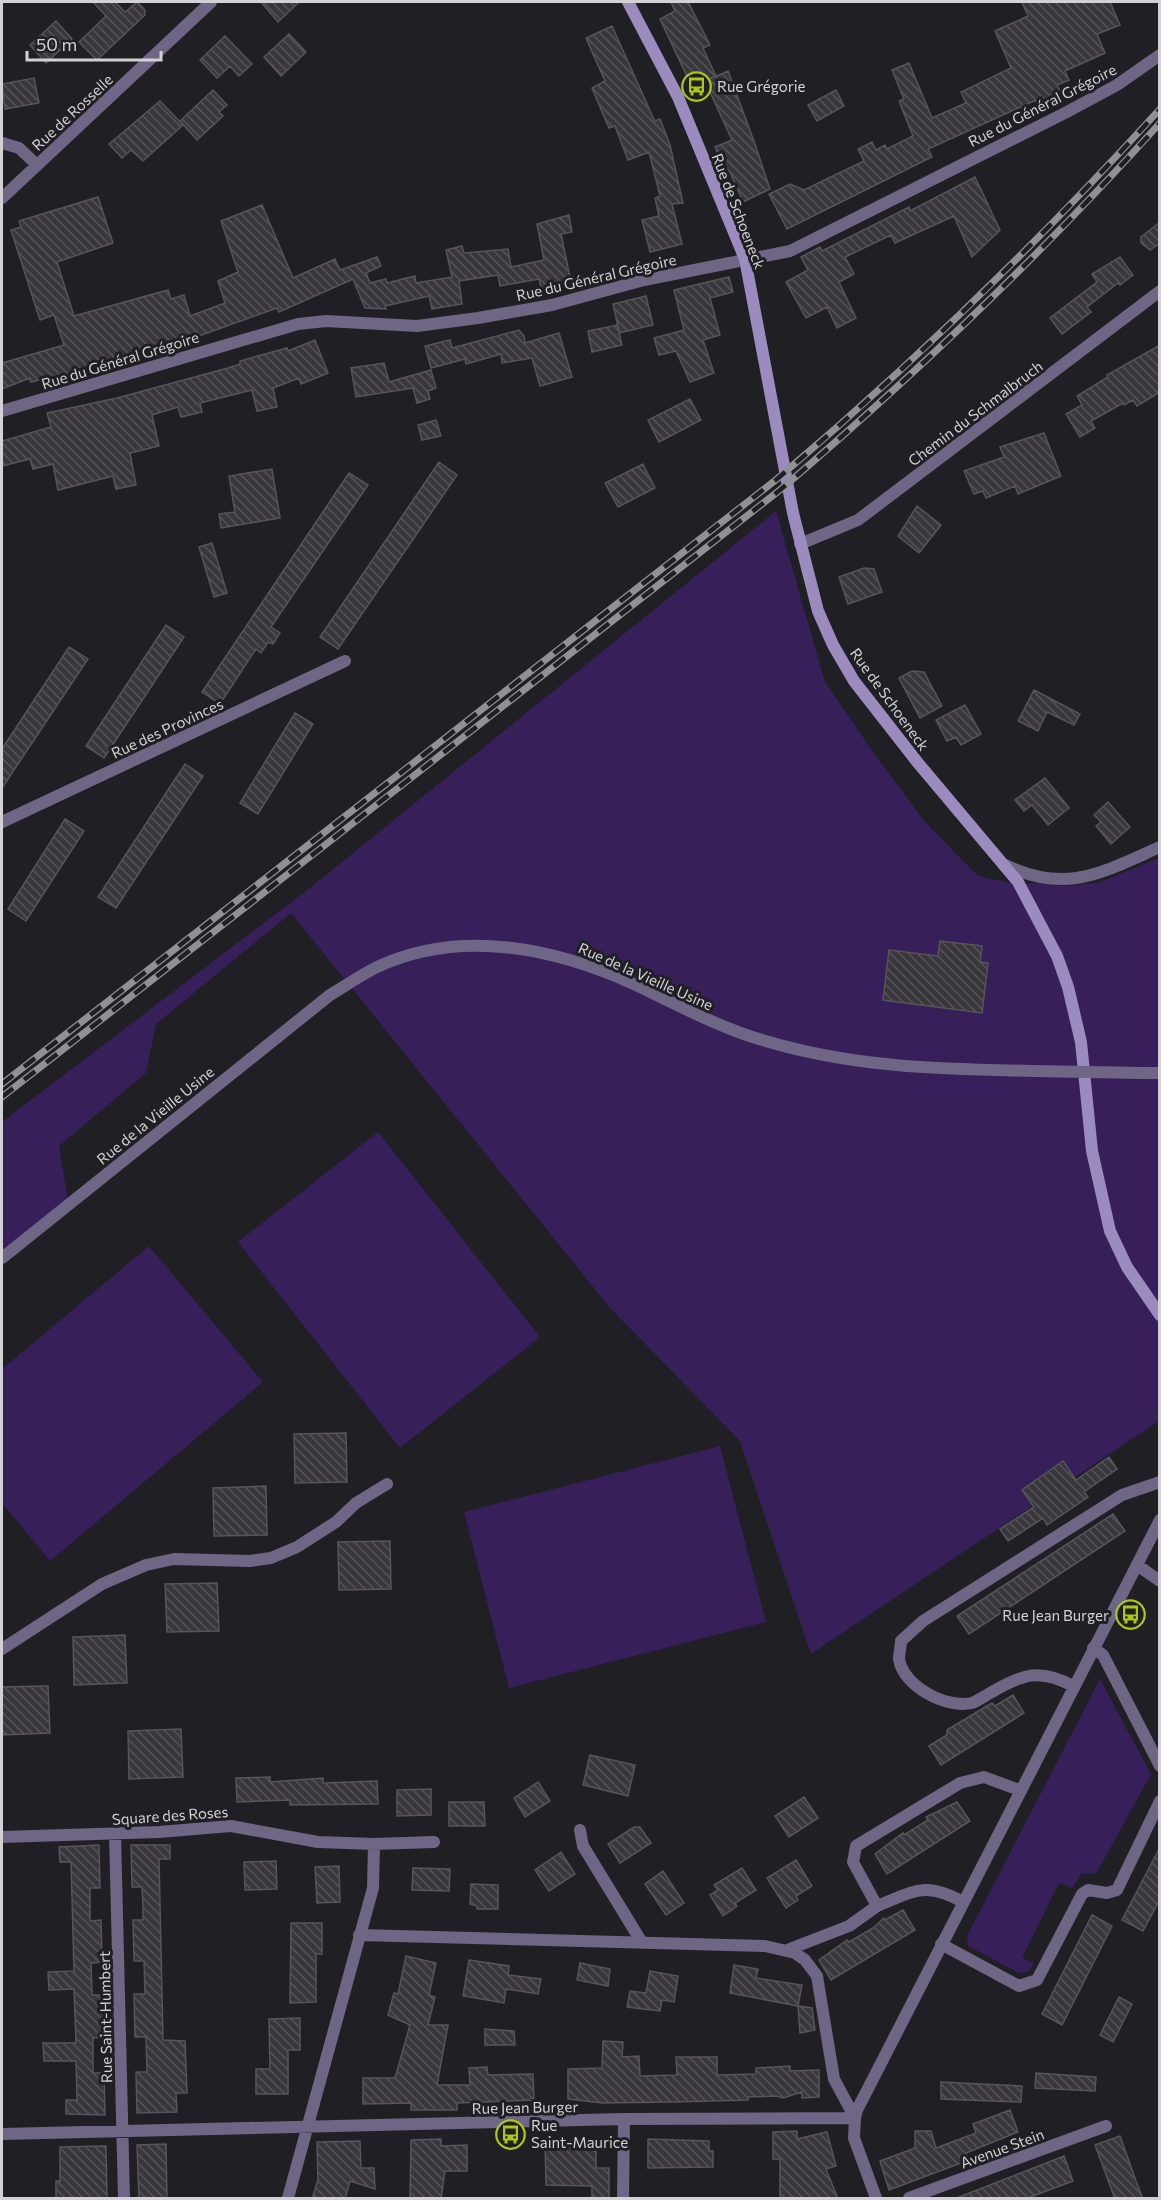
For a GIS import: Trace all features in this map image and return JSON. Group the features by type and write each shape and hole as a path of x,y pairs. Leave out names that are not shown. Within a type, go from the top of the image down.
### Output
{"main road":[{"name":"Rue de Schoeneck","path":"628,2 678,98 745,259 800,544 818,611 833,645 854,681 918,763 1004,864 1018,882 1039,918 1065,976 1081,1042 1092,1150 1110,1231 1127,1267 1160,1315"}],"street":[{"name":"Rue de Rosselle","path":"2,143 19,148 37,165 211,2"},
{"name":"Rue du Général Grégoire","path":"2,411 298,324 336,321 417,326 478,318 552,305 644,280 790,251 1065,113 1117,85 1160,55"},
{"path":"2,198 37,165"},
{"name":"Chemin du Schmalbruch","path":"800,544 858,520 1160,291"},
{"name":"Rue des Provinces","path":"2,822 345,661"},
{"path":"1004,864 1036,878 1077,880 1097,876 1160,847"},
{"name":"Rue de la Vieille Usine","path":"2,1258 330,995 376,967 434,950 477,946 512,947 565,957 635,985 720,1025 806,1052 860,1063 934,1070 1160,1073"},
{"path":"1073,1686 1058,1678 1033,1674 1017,1677 972,1703 951,1703 913,1685 899,1660 901,1641 923,1621 1122,1495 1160,1482"},
{"path":"2,1649 94,1588 146,1565 174,1559 250,1561 271,1558 297,1547 336,1522 356,1503 387,1484"},
{"path":"876,2199 854,2138 856,2110 1160,1520"},
{"path":"1137,1565 1157,1576 1160,1581"},
{"path":"1093,1648 1103,1655 1160,1766"},
{"path":"877,1906 853,1862 856,1846 960,1783 984,1777 1019,1790"},
{"path":"941,1944 1019,1986 1037,1980 1082,1894 1088,1890 1107,1893 1118,1890 1160,1801"},
{"name":"Square des Roses","path":"2,1837 115,1834 231,1826 318,1842 374,1844 434,1842"},
{"path":"580,1830 583,1845 641,1941"},
{"name":"Rue Saint-Humbert","path":"115,1834 124,2199"},
{"path":"288,2199 373,1888 374,1844"},
{"path":"787,1950 849,1926 877,1906 925,1887 963,1902"},
{"path":"359,1935 641,1941 765,1946 787,1950 805,1960 817,1976 834,2079 855,2118"},
{"name":"Rue Jean Burger","path":"2,2134 624,2119 855,2118"},
{"path":"623,2199 624,2119"},
{"name":"Avenue Stein","path":"909,2199 1106,2126"}],"shaded area":[{"path":"776,511 825,682 925,822 978,876 1017,884 1041,883 1063,886 1098,883 1159,858 1159,1421 811,1654 740,1441 611,1309 291,913 156,1024 146,1073 59,1146 68,1200 2,1254 2,1122 311,887"},
{"path":"378,1132 540,1337 400,1448 238,1242"},
{"path":"149,1246 263,1382 50,1561 2,1503 2,1369"},
{"path":"720,1446 766,1622 509,1688 464,1512"},
{"path":"1100,1679 1151,1774 1096,1874 1082,1873 1072,1888 1059,1883 1022,1958 1034,1963 1028,1972 1019,1973 968,1946 967,1936"}],"building":[{"path":"93,2 115,2 125,12 137,2 145,10 145,15 97,60 79,42 106,16"},
{"path":"261,2 299,2 278,22"},
{"path":"671,2 688,2 710,45 703,48 716,76 707,80 728,71 755,144 770,189 743,202 730,172 726,174 715,147 732,140 705,81 692,87 660,19 675,11"},
{"path":"1022,2 1110,2 1120,25 1097,34 1105,53 1065,71 1069,80 1057,85 1061,93 1037,103 1036,100 928,149 932,157 787,229 769,194 790,184 804,190 864,161 858,149 872,142 876,150 885,145 887,149 913,136 899,101 904,99 892,70 909,63 932,118 966,103 961,92 1011,68 995,31 1028,16"},
{"path":"56,21 72,39 46,63 30,45"},
{"path":"612,26 655,121 660,119 670,145 683,203 672,204 682,244 650,252 642,220 659,216 655,198 660,196 649,152 628,160 615,126 609,128 592,88 605,81 586,38"},
{"path":"289,34 306,52 281,76 264,57"},
{"path":"225,36 252,64 239,76 230,66 217,78 200,60"},
{"path":"34,78 39,103 5,109 2,84"},
{"path":"213,90 227,105 219,112 223,116 197,140 180,121"},
{"path":"836,90 844,106 817,121 808,105"},
{"path":"160,101 183,125 143,161 131,150 122,158 109,144"},
{"path":"975,177 1000,230 972,257 954,216 895,243 891,235 845,257 854,274 839,282 856,318 837,328 827,307 806,318 786,282 808,270 801,257 820,247 822,251 909,207 910,211"},
{"path":"98,197 113,243 57,262 74,316 168,290 171,299 184,295 190,316 225,303 218,281 238,272 221,221 262,205 293,278 335,259 340,270 377,257 381,266 366,273 370,283 386,279 387,283 415,276 416,283 452,277 446,250 462,246 464,253 508,249 511,267 544,260 537,224 569,215 572,232 561,234 571,282 541,288 539,279 500,286 498,275 459,281 462,304 432,309 429,296 385,306 386,309 365,308 353,279 279,312 277,308 160,350 158,346 85,369 84,372 69,376 58,375 31,382 30,378 2,389 2,363 64,345 54,315 40,320 11,230 21,227 19,221"},
{"path":"1160,222 1160,243 1150,250 1141,243 1141,237"},
{"path":"1120,257 1133,275 1120,285 1118,283 1087,307 1091,312 1062,334 1050,318 1097,282 1092,274"},
{"path":"729,277 733,292 710,298 720,335 703,340 714,373 690,382 676,351 659,355 654,338 684,330 674,290"},
{"path":"646,296 653,325 619,333 622,345 592,352 588,331 617,325 619,331 613,304"},
{"path":"519,330 524,336 525,343 559,333 572,377 540,386 532,358 502,363 501,354 466,364 465,359 431,368 425,346 450,340 452,348"},
{"path":"315,340 328,373 301,384 299,378 273,388 277,407 257,411 252,390 200,403 202,412 181,417 178,407 152,415 159,446 130,453 136,485 116,489 113,476 58,490 53,464 33,469 30,459 2,466 2,441 51,427 47,413 117,398 228,368 240,364 240,361 287,348 288,351"},
{"path":"1160,345 1160,392 1137,406 1133,400 1124,405 1123,403 1091,421 1095,428 1080,437 1066,414 1082,405 1077,396 1108,377 1107,375"},
{"path":"384,363 389,382 431,370 436,388 428,391 430,399 417,403 413,388 356,397 351,368"},
{"path":"690,399 701,420 659,442 648,420"},
{"path":"436,420 441,436 422,440 418,425"},
{"path":"1044,433 1061,476 1018,494 1015,486 986,498 983,491 974,494 964,471 1004,457 1000,447"},
{"path":"439,462 457,475 338,649 320,637"},
{"path":"643,464 655,488 618,507 605,483"},
{"path":"272,469 280,518 221,528 219,514 235,512 229,476"},
{"path":"349,473 368,485 271,627 280,633 273,644 268,642 261,653 256,649 220,704 202,692"},
{"path":"917,506 941,525 919,553 898,536"},
{"path":"212,543 227,593 214,597 199,547"},
{"path":"864,568 874,569 882,592 848,604 839,577"},
{"path":"166,625 184,637 104,758 86,746"},
{"path":"69,647 88,659 2,788 2,749"},
{"path":"912,671 924,672 942,706 920,718 899,678"},
{"path":"1034,690 1080,714 1074,725 1047,712 1038,731 1018,721"},
{"path":"965,705 981,734 961,745 956,737 947,741 936,720"},
{"path":"295,713 313,724 258,814 240,803"},
{"path":"185,764 203,776 116,908 98,897"},
{"path":"1045,778 1069,808 1048,825 1032,805 1024,811 1015,800"},
{"path":"1108,802 1130,827 1111,844 1096,826 1101,822 1094,815"},
{"path":"65,819 84,831 26,921 8,909"},
{"path":"940,941 982,946 980,962 988,963 982,1013 883,1000 889,950 938,956"},
{"path":"346,1433 347,1482 295,1483 294,1434"},
{"path":"1109,1457 1117,1469 1084,1492 1088,1497 1047,1525 1043,1518 1008,1541 1000,1529 1034,1507 1022,1490 1063,1461 1076,1480"},
{"path":"266,1486 267,1535 214,1536 213,1488"},
{"path":"1113,1514 1125,1531 969,1634 957,1616"},
{"path":"390,1541 391,1589 339,1590 338,1542"},
{"path":"217,1583 219,1631 167,1632 165,1584"},
{"path":"125,1635 127,1683 74,1685 73,1637"},
{"path":"48,1686 50,1733 2,1735 2,1687"},
{"path":"1013,1695 1024,1713 941,1765 929,1746 947,1735 947,1730 992,1703 995,1706"},
{"path":"181,1729 183,1777 129,1779 128,1731"},
{"path":"590,1755 635,1765 628,1796 583,1785"},
{"path":"270,1777 270,1782 323,1778 323,1783 377,1781 378,1804 290,1805 290,1800 237,1802 236,1778"},
{"path":"538,1782 550,1801 525,1817 514,1798"},
{"path":"431,1789 431,1815 397,1816 397,1790"},
{"path":"804,1797 818,1818 789,1837 775,1816"},
{"path":"449,1802 484,1802 485,1826 449,1826"},
{"path":"957,1802 970,1821 887,1874 875,1854 903,1833 904,1835 928,1820 926,1817"},
{"path":"634,1827 640,1827 651,1843 620,1863 608,1844"},
{"path":"99,1845 100,1888 90,1888 90,1921 101,1920 102,1962 91,1963 92,1995 103,1995 104,2037 93,2038 93,2073 104,2073 105,2115 66,2114 66,2100 77,2100 76,2061 44,2061 43,2043 76,2043 74,1989 49,1990 48,1972 74,1971 71,1862 60,1862 59,1847"},
{"path":"131,1845 170,1845 170,1859 159,1859 163,2040 185,2041 187,2093 176,2093 177,2112 137,2113 136,2072 147,2072 146,2037 135,2037 134,1994 145,1994 144,1961 134,1961 133,1920 143,1920 143,1906 142,1887 132,1887"},
{"path":"1160,1847 1160,1899 1143,1931 1122,1920"},
{"path":"561,1852 575,1874 549,1891 535,1870"},
{"path":"796,1860 812,1886 796,1896 798,1900 786,1908 767,1878"},
{"path":"276,1861 277,1889 245,1890 244,1862"},
{"path":"339,1866 340,1902 317,1903 315,1867"},
{"path":"413,1868 450,1869 449,1891 412,1890"},
{"path":"742,1868 756,1890 735,1903 737,1906 723,1916 710,1895 718,1890 714,1885"},
{"path":"663,1871 684,1903 666,1915 645,1884"},
{"path":"471,1884 498,1885 498,1909 477,1909 477,1906 470,1904"},
{"path":"903,1910 915,1930 831,1980 819,1960 847,1940 849,1942 873,1928 884,1918 885,1920"},
{"path":"1092,1915 1112,1926 1062,2025 1042,2014"},
{"path":"291,1923 322,1923 322,1954 316,1954 316,2002 290,2003"},
{"path":"406,1956 436,1963 429,1995 435,1997 428,2025 448,2025 437,2085 470,2085 469,2068 487,2067 488,2075 533,2074 534,2100 457,2103 457,2110 411,2110 411,2103 363,2104 363,2078 395,2078 410,2025 388,2015 394,1993 398,1994"},
{"path":"469,1960 509,1966 508,1975 541,1979 538,1994 506,1989 504,2003 463,1996"},
{"path":"580,1963 610,1969 608,1986 577,1980"},
{"path":"734,1965 758,1969 756,1978 802,1985 798,2006 730,1993"},
{"path":"650,1971 678,1976 674,2002 662,2000 660,2011 627,2007 630,1991 646,1993"},
{"path":"1119,1997 1132,2004 1113,2042 1100,2035"},
{"path":"798,2006 812,2008 815,2030 800,2033"},
{"path":"300,2018 300,2050 288,2050 288,2094 256,2094 256,2069 270,2069 269,2019"},
{"path":"485,2029 514,2031 515,2045 485,2045"},
{"path":"603,2041 623,2042 622,2057 639,2056 640,2076 677,2075 676,2057 717,2057 717,2075 756,2074 756,2068 790,2066 790,2071 819,2070 819,2097 802,2098 802,2092 783,2098 777,2096 748,2097 748,2100 603,2103 568,2099 568,2069 602,2068"},
{"path":"1036,2073 1096,2077 1095,2091 1035,2088"},
{"path":"941,2082 1022,2086 1021,2102 941,2099"},
{"path":"1010,2110 1018,2132 966,2153 969,2160 889,2190 880,2161 915,2148 915,2131 931,2131 936,2148 976,2133 973,2124"},
{"path":"797,2131 797,2139 827,2132 836,2166 826,2169 838,2199 780,2199 780,2159 773,2159 773,2132"},
{"path":"1120,2136 1143,2199 1115,2199 1095,2145"},
{"path":"441,2139 441,2146 467,2145 467,2171 445,2171 441,2199 410,2199 411,2140"},
{"path":"648,2139 709,2141 709,2151 713,2151 713,2167 648,2168"},
{"path":"545,2140 570,2143 596,2140 596,2168 609,2168 609,2199 592,2199 592,2186 546,2185"},
{"path":"360,2141 361,2168 374,2168 375,2189 350,2181 345,2199 312,2199 318,2180 317,2142"},
{"path":"166,2144 167,2199 139,2199 137,2145"},
{"path":"106,2146 107,2199 56,2199 56,2181 60,2181 60,2147"},
{"path":"1064,2156 1073,2181 1025,2199 954,2199"}],"railway":[{"path":"2,1084 777,479 877,391 1022,254 1160,109"},
{"path":"2,1097 780,490 928,359 976,313 1069,220 1160,123"}],"place":[{"name":"Rue Grégorie","path":"696,86"},
{"name":"Rue Jean Burger","path":"1130,1615"},
{"name":"Rue Saint-Maurice","path":"510,2134"}]}
